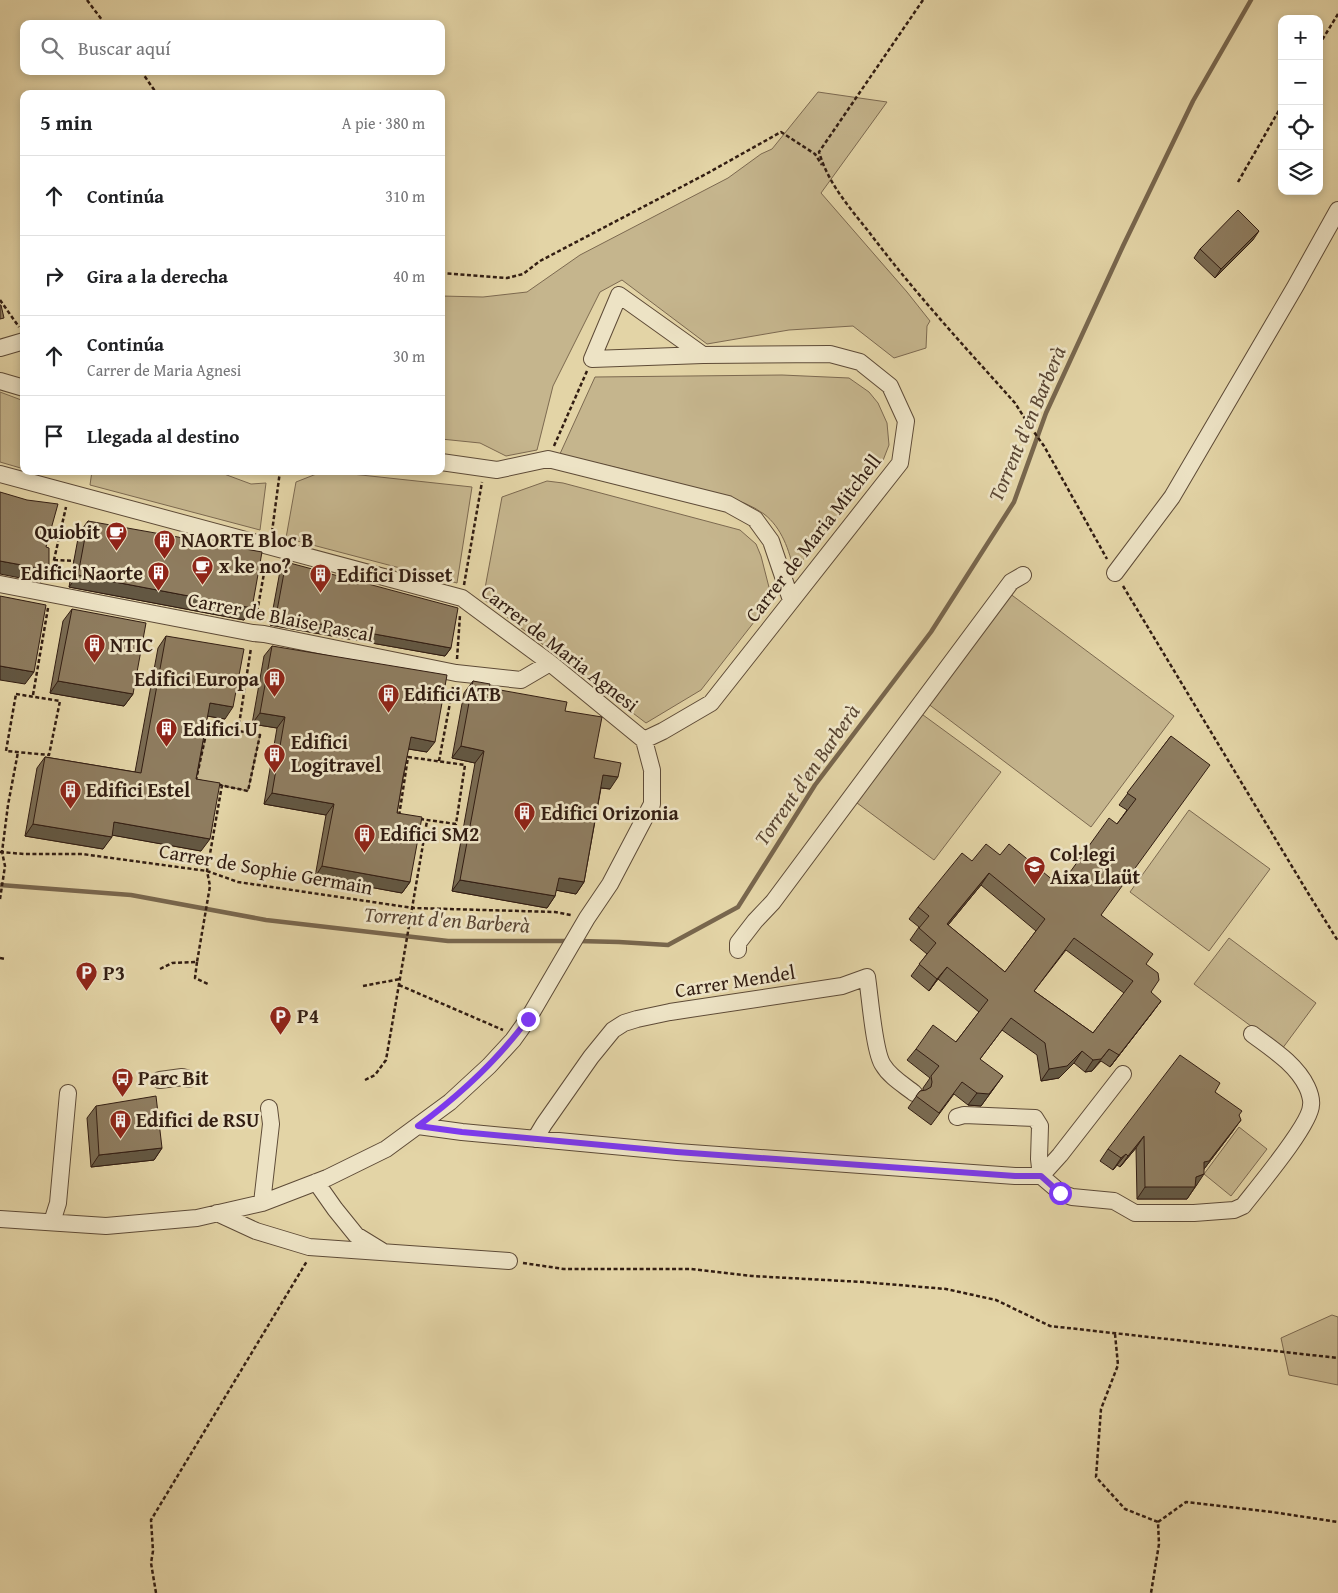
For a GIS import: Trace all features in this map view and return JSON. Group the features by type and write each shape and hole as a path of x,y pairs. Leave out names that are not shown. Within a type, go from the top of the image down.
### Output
{"street":[{"path":"1115,573 1172,497 1338,210"},
{"path":"592,359 619,295 703,356"},
{"path":"0,348 20,342"},
{"name":"Carrer de Maria Mitchell","path":"592,359 830,354 860,362 890,386 906,421 900,464 710,703 644,740"},
{"path":"0,381 20,387"},
{"path":"445,463 497,470 548,459 728,504 755,518 771,541 791,600"},
{"name":"Carrer de Maria Agnesi","path":"0,474 462,598 550,663 644,740 652,770 652,804 610,884 549,986 513,1040 489,1066 450,1102 418,1126"},
{"path":"738,950 738,943 802,864 1011,582 1023,575"},
{"name":"Carrer de Blaise Pascal","path":"0,584 456,673 521,680 550,663"},
{"name":"Carrer Mendel","path":"535,1139 591,1057 613,1030 624,1023 670,1012 842,986 867,977 877,1048 882,1064 894,1077 914,1093"},
{"path":"956,1117 964,1115 1035,1118 1040,1126 1039,1160 1041,1176 1060,1193 1072,1197 1114,1201 1135,1213 1234,1210 1243,1206 1299,1132 1312,1106 1308,1088 1297,1071 1277,1052 1252,1034"},
{"path":"0,1219 106,1226 197,1218 262,1203 327,1178 386,1149 418,1126 462,1132 697,1154 1015,1176 1041,1176 1060,1156 1123,1074"},
{"path":"160,1080 190,1079"},
{"path":"52,1222 58,1203 68,1093"},
{"path":"262,1203 271,1124 269,1108"},
{"path":"316,1182 356,1235 385,1253"},
{"path":"217,1213 256,1231 309,1247 509,1261"}],"path":[{"path":"87,0 103,20"},
{"path":"824,168 819,152 923,0"},
{"path":"1323,38 1338,14"},
{"path":"144,75 154,90"},
{"path":"1238,182 1278,112"},
{"path":"445,273 507,278 523,274 540,261 706,174 781,132 815,154 840,194 888,258 1015,403 1044,446 1115,573 1338,941"},
{"path":"0,300 20,328"},
{"path":"548,459 592,359"},
{"path":"238,731 260,592 270,546 279,475"},
{"path":"54,560 76,561"},
{"path":"16,694 60,701 49,755 18,752 6,751 16,694"},
{"path":"208,725 238,731 260,735 248,790 196,780 208,725"},
{"path":"0,899 5,866 1,852 18,752"},
{"path":"408,757 464,765 456,824 427,821 399,816 408,757"},
{"path":"208,984 195,978 210,886 207,871 222,785"},
{"path":"365,1080 375,1076 386,1060 427,821"},
{"name":"Carrer de Sophie Germain","path":"1,852 82,854 207,871 238,882 413,908 555,912 585,923"},
{"path":"0,958 6,959"},
{"path":"160,969 172,963 197,962"},
{"path":"363,986 400,978"},
{"path":"399,984 502,1028 513,1040"},
{"path":"156,1593 151,1563 153,1551 151,1520 307,1262 309,1247"},
{"path":"509,1261 564,1269 691,1269 752,1276 946,1289 996,1300 1050,1326 1338,1358"},
{"path":"1116,1334 1118,1365 1101,1408 1096,1477 1125,1508 1158,1522"},
{"path":"1158,1522 1186,1502 1338,1522"},
{"path":"1151,1593 1159,1544 1158,1522"}],"shaded area":[{"path":"818,92 887,102 821,193 930,321 927,326 926,348 894,358 853,326 789,330 707,344 622,280 600,292 553,386 537,450 506,456 480,443 445,439 445,296 483,297 527,292 580,255 728,178 761,154 772,149"},
{"path":"782,375 849,378 869,392 878,403 887,423 889,445 882,463 794,571 787,547 776,526 764,514 745,503 618,468 559,456 595,377"},
{"path":"0,392 20,400 20,468 0,462"},
{"path":"91,475 227,475 251,484 266,483 260,530 90,485"},
{"path":"314,475 361,475 472,487 457,583 286,538 296,482"},
{"path":"547,481 563,483 740,530 756,544 761,556 772,599 701,690 646,723 483,599 502,497"},
{"path":"1009,593 1174,716 1091,827 927,703"},
{"path":"919,712 1001,772 934,860 853,800"},
{"path":"208,725 260,735 248,791 196,780"},
{"path":"1189,810 1270,869 1209,951 1130,892"},
{"path":"1229,938 1316,1003 1282,1049 1194,984"},
{"path":"1239,1127 1267,1149 1231,1196 1204,1174"},
{"path":"1332,1315 1338,1317 1338,1385 1289,1375 1281,1338"}],"building":[{"path":"1238,210 1259,231 1221,269 1200,249"},
{"path":"0,305 4,318 0,319"},
{"path":"0,492 27,500 58,504 46,547 49,548 49,570 0,561"},
{"path":"88,521 262,552 252,608 78,575"},
{"name":"Edifici Disset","path":"286,562 458,608 451,648 276,616"},
{"path":"0,596 46,605 34,672 0,666"},
{"name":"NTIC","path":"72,609 146,623 133,694 58,681"},
{"path":"166,636 244,649 233,707 210,703 196,779 220,783 210,839 114,822 112,837 33,824 45,757 141,773"},
{"path":"272,646 447,675 435,742 411,737 403,777 397,813 422,817 410,882 322,866 334,804 272,793 285,717 260,713"},
{"name":"Edifici Orizonia","path":"473,681 490,684 489,688 567,702 565,711 602,717 594,758 621,763 618,777 603,775 584,882 559,878 555,896 460,880 484,751 461,746"},
{"path":"1171,736 1210,765 1101,915 1153,954 1146,964 1158,973 1159,980 1151,992 1161,1001 1119,1055 1109,1049 1101,1059 1093,1060 1082,1051 1067,1066 1049,1069 1045,1043 1011,1018 980,1059 1003,1076 989,1094 977,1093 962,1082 939,1113 916,1096 920,1091 931,1087 931,1076 939,1066 916,1049 933,1025 956,1042 988,1000 947,967 937,979 919,964 936,943 919,928 929,916 918,907 962,853 972,861 986,844 1000,855 1009,844 1060,886 1109,818 1117,824 1136,799 1127,793","holes":["989,873 1045,919 1005,972 947,924","1074,938 1133,981 1093,1033 1034,991"]},
{"path":"1180,1055 1220,1083 1215,1092 1242,1111 1239,1115 1241,1120 1209,1161 1204,1162 1204,1174 1196,1177 1195,1187 1145,1187 1144,1136 1128,1156 1126,1154 1121,1158 1108,1149"},
{"name":"Edifici de RSU","path":"156,1096 162,1148 99,1155 96,1106"}],"waterway":[{"name":"Torrent d'en Barberà","path":"578,941 668,945 738,907 815,785 931,632 1014,502 1046,413 1123,246 1193,101 1251,0"},
{"name":"Torrent d'en Barberà","path":"0,885 131,895 266,920 448,941 568,941"}],"place":[{"name":"Quiobit","path":"116,551"},
{"name":"NAORTE Bloc B","path":"165,559"},
{"name":"x ke no?","path":"203,585"},
{"name":"Edifici Naorte","path":"159,592"},
{"name":"Edifici Disset","path":"321,594"},
{"name":"NTIC","path":"94,664"},
{"name":"Edifici Europa","path":"275,698"},
{"name":"Edifici ATB","path":"388,713"},
{"name":"Edifici U","path":"167,748"},
{"name":"Edifici Logitravel","path":"275,773"},
{"name":"Edifici Estel","path":"70,809"},
{"name":"Edifici Orizonia","path":"525,832"},
{"name":"Edifici SM2","path":"364,853"},
{"name":"Col·legi Aixa Llaüt","path":"1034,885"},
{"name":"P3","path":"87,992"},
{"name":"P4","path":"281,1035"},
{"name":"Parc Bit","path":"122,1097"},
{"name":"Edifici de RSU","path":"120,1139"}],"route":[{"path":"528,1019 513,1040 489,1066 450,1102 418,1126 462,1132 677,1152 1015,1176 1041,1176 1060,1193"}]}
